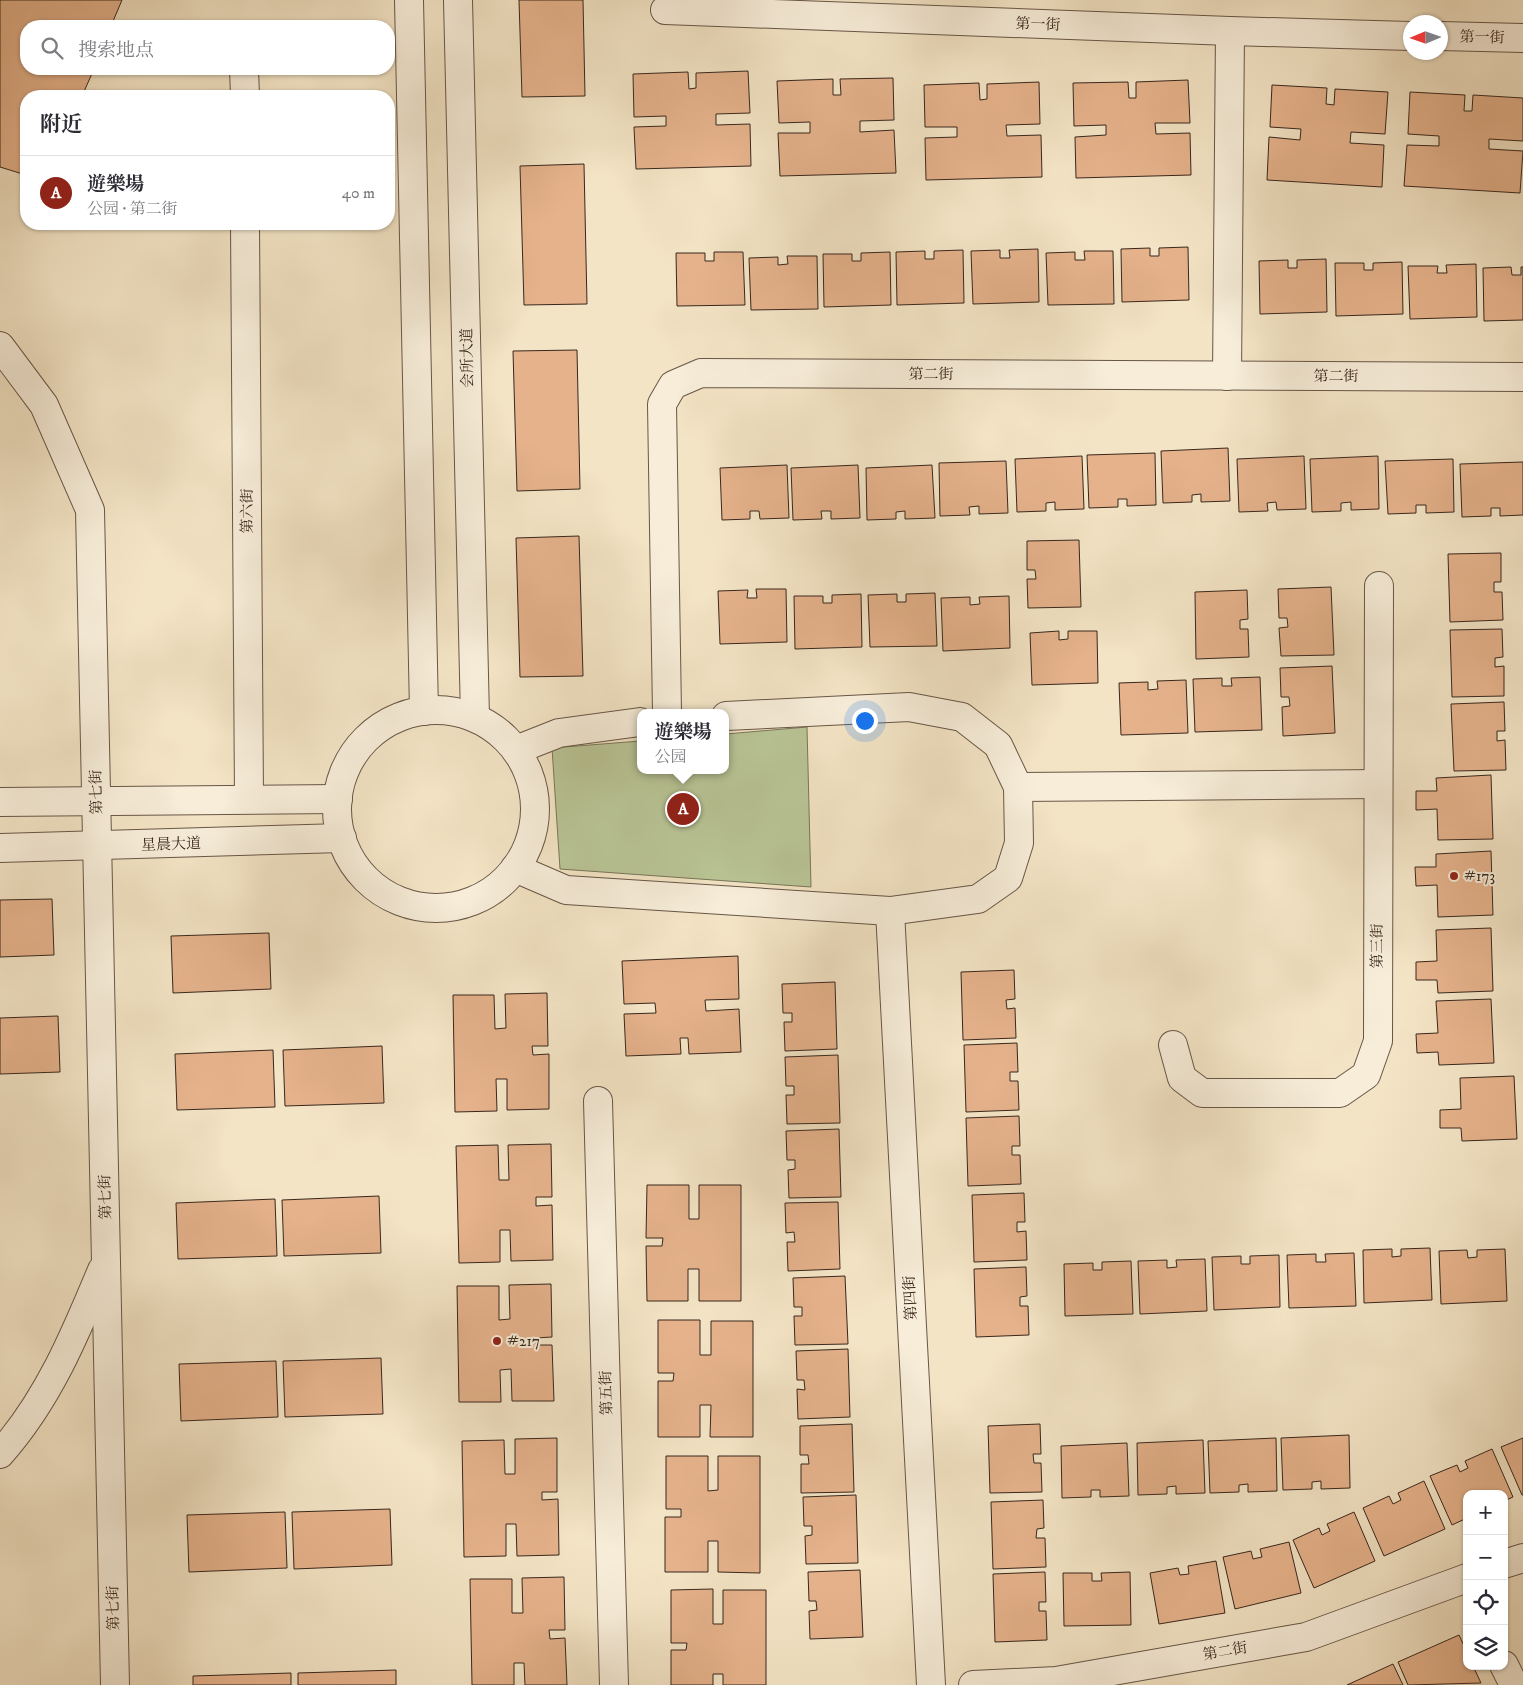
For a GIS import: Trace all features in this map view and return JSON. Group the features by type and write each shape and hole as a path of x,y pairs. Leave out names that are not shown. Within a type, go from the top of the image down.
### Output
{"street":[{"path":"409,0 424,711"},
{"name":"会所大道","path":"458,0 475,716"},
{"name":"第一街","path":"665,10 1403,36"},
{"path":"1227,376 1230,31"},
{"name":"第一街","path":"1448,36 1523,38"},
{"path":"244,75 245,90"},
{"name":"第六街","path":"246,230 250,799"},
{"name":"第七街","path":"0,346 44,405 90,510 115,1685"},
{"name":"第二街","path":"667,709 662,404 673,385 701,374 1523,377"},
{"name":"第三街","path":"1173,1045 1182,1078 1202,1093 1340,1093 1366,1075 1378,1041 1377,784 1379,586"},
{"path":"515,868 566,890 890,911 978,899 1008,878 1019,843 1018,787 998,745 962,718 909,707 729,716"},
{"path":"442,709 475,716 504,735 524,763 535,795 534,830 522,859 515,868 502,884 476,901 445,909 414,907 384,895 360,874 344,847 337,816 339,784 353,753 377,728 407,713 424,711 442,709"},
{"path":"516,750 559,733 637,722"},
{"path":"1018,787 1377,784"},
{"path":"0,802 96,799 338,799"},
{"name":"星晨大道","path":"0,848 342,838"},
{"name":"第四街","path":"890,911 931,1685"},
{"name":"第五街","path":"598,1101 614,1685"},
{"name":"第七街","path":"0,1454 22,1429 66,1354 106,1261"},
{"path":"1508,1563 1523,1558"},
{"name":"第二街","path":"973,1685 1056,1681 1306,1637 1463,1583"},
{"path":"1506,1670 1514,1685"}],"green space":[{"path":"807,727 811,887 560,869 552,748 637,741 637,774 729,774 729,734"}],"building":[{"path":"0,0 122,0 114,20 20,20 20,75 91,75 85,90 20,90 20,173 0,167"},
{"path":"519,0 583,0 585,96 522,97"},
{"path":"748,71 750,113 716,114 716,125 750,124 751,166 636,169 634,127 666,126 666,116 634,117 633,74 688,72 689,89 696,88 696,73"},
{"path":"893,78 894,120 860,121 860,132 894,130 896,173 780,176 778,133 810,133 810,122 779,123 777,81 833,79 833,95 841,95 840,79"},
{"path":"1188,80 1190,123 1155,123 1156,134 1190,133 1191,175 1076,178 1075,137 1106,135 1106,125 1074,126 1073,83 1128,82 1129,98 1136,98 1136,82"},
{"path":"1039,82 1040,124 1006,125 1007,136 1041,135 1042,177 926,180 925,138 957,137 957,127 925,127 924,85 979,83 980,100 987,99 987,84"},
{"path":"1272,85 1327,88 1326,104 1334,105 1335,89 1388,92 1385,134 1351,132 1350,143 1384,145 1382,187 1267,180 1269,137 1300,140 1301,129 1270,127"},
{"path":"1410,92 1465,95 1464,111 1472,111 1473,95 1523,98 1523,141 1489,139 1489,149 1523,151 1520,193 1404,186 1407,145 1439,146 1439,136 1408,134"},
{"path":"584,164 587,304 524,305 520,166"},
{"path":"1188,247 1189,300 1122,302 1121,249 1150,248 1150,256 1159,256 1159,248"},
{"path":"1038,249 1039,302 973,304 971,251 1000,250 1000,258 1010,258 1009,250"},
{"path":"963,250 964,303 897,305 896,252 925,251 925,259 934,259 934,251"},
{"path":"1084,251 1113,251 1114,304 1048,305 1046,253 1075,252 1075,260 1085,260"},
{"path":"714,252 743,252 745,305 677,306 676,253 705,253 705,261 714,261"},
{"path":"890,252 891,305 824,307 823,254 852,254 852,261 861,261 861,253"},
{"path":"787,256 817,256 818,309 751,310 749,258 778,257 778,265 788,264"},
{"path":"1326,259 1327,312 1260,314 1259,261 1288,260 1288,268 1297,268 1297,260"},
{"path":"1402,262 1403,314 1336,316 1335,263 1364,263 1364,270 1373,270 1373,263"},
{"path":"1476,264 1477,317 1410,319 1408,266 1438,266 1437,273 1447,273 1446,265"},
{"path":"1511,267 1512,275 1521,275 1521,267 1523,267 1523,320 1484,321 1483,268"},
{"path":"577,350 580,489 517,491 513,351"},
{"path":"1228,448 1230,501 1201,502 1201,494 1192,495 1192,502 1163,503 1161,451"},
{"path":"1155,453 1156,505 1127,506 1127,499 1118,499 1118,507 1089,508 1087,455"},
{"path":"1082,456 1084,509 1055,510 1055,502 1046,503 1046,511 1017,512 1015,459"},
{"path":"1304,456 1306,509 1277,510 1276,502 1267,503 1268,511 1239,512 1237,459"},
{"path":"1378,456 1379,509 1351,510 1351,502 1341,503 1341,511 1312,512 1310,459"},
{"path":"1453,459 1454,512 1426,513 1426,505 1416,505 1416,513 1388,514 1385,461"},
{"path":"1006,461 1008,513 979,514 979,506 969,507 970,515 940,516 939,463"},
{"path":"1523,462 1523,515 1500,516 1500,508 1491,508 1491,516 1462,517 1460,464"},
{"path":"787,465 789,518 760,519 759,511 750,511 750,519 722,520 720,468"},
{"path":"858,465 860,518 831,519 831,511 821,511 822,519 793,520 791,468"},
{"path":"932,465 935,518 905,519 905,511 896,512 896,519 867,520 866,468"},
{"path":"579,536 583,676 520,677 516,538"},
{"path":"1079,540 1081,607 1028,608 1027,579 1036,579 1035,570 1027,570 1027,541"},
{"path":"1501,553 1501,582 1494,582 1494,592 1502,592 1503,620 1450,622 1448,554"},
{"path":"1331,587 1334,655 1281,656 1279,628 1288,627 1287,618 1279,618 1278,589"},
{"path":"756,589 786,589 787,642 720,644 718,591 748,590 747,598 757,598"},
{"path":"1247,590 1248,619 1240,620 1240,629 1248,629 1249,657 1196,659 1195,592"},
{"path":"935,593 937,646 870,647 868,595 897,594 897,602 906,602 906,594"},
{"path":"861,594 862,647 795,649 794,596 823,596 823,603 832,603 832,595"},
{"path":"1009,596 1010,648 943,651 941,598 970,597 970,605 980,604 979,597"},
{"path":"1502,629 1503,657 1495,658 1495,667 1504,666 1504,696 1452,697 1450,630"},
{"path":"1059,631 1059,640 1068,639 1068,631 1097,631 1098,683 1032,685 1030,633"},
{"path":"1332,666 1335,733 1283,736 1282,707 1290,706 1289,697 1281,697 1280,668"},
{"path":"1260,677 1262,730 1195,732 1193,679 1222,678 1222,686 1232,686 1231,678"},
{"path":"1186,680 1188,733 1121,735 1119,683 1148,682 1148,690 1158,689 1157,681"},
{"path":"1504,702 1505,731 1497,731 1497,741 1505,740 1506,770 1454,771 1451,704"},
{"path":"1491,775 1493,839 1438,840 1437,809 1416,810 1416,791 1437,791 1436,778"},
{"name":"#173","path":"1491,851 1493,915 1438,917 1437,885 1416,886 1415,867 1436,867 1436,854"},
{"path":"52,899 54,955 0,957 0,900"},
{"path":"1491,928 1493,991 1438,993 1437,980 1416,980 1416,962 1437,961 1436,930"},
{"path":"269,933 271,989 173,993 171,936"},
{"path":"738,956 739,999 705,1000 706,1011 739,1009 741,1052 689,1054 688,1038 680,1038 681,1054 626,1056 624,1014 656,1013 655,1003 624,1004 622,961"},
{"path":"1014,970 1015,999 1006,1000 1007,1009 1015,1008 1016,1038 963,1040 961,972"},
{"path":"835,982 837,1049 785,1051 784,1022 792,1022 792,1013 783,1013 782,984"},
{"path":"547,993 548,1046 532,1046 533,1055 549,1054 549,1109 507,1110 507,1079 496,1079 497,1111 455,1112 453,995 494,995 495,1029 506,1028 505,994"},
{"path":"1491,999 1494,1063 1439,1065 1438,1052 1417,1053 1416,1034 1438,1033 1436,1001"},
{"path":"58,1016 60,1072 0,1074 0,1018"},
{"path":"1017,1043 1018,1072 1010,1072 1010,1081 1018,1081 1019,1110 966,1112 964,1045"},
{"path":"382,1046 384,1103 285,1106 283,1050"},
{"path":"273,1050 275,1107 177,1110 175,1054"},
{"path":"838,1055 840,1123 787,1124 786,1095 794,1095 794,1086 786,1086 785,1057"},
{"path":"1514,1076 1517,1139 1462,1141 1461,1128 1440,1128 1440,1110 1461,1109 1460,1078"},
{"path":"1019,1116 1020,1146 1012,1146 1012,1155 1020,1155 1021,1184 968,1186 966,1118"},
{"path":"839,1129 841,1197 789,1198 788,1170 795,1169 795,1160 787,1160 786,1131"},
{"path":"551,1144 552,1197 536,1197 536,1206 552,1205 553,1260 511,1261 510,1230 500,1230 500,1262 459,1263 456,1146 498,1145 499,1180 509,1180 508,1145"},
{"path":"647,1185 689,1185 689,1219 699,1219 699,1185 741,1185 741,1301 699,1301 699,1269 688,1269 688,1301 647,1301 646,1246 662,1246 663,1238 646,1238"},
{"path":"1024,1193 1025,1222 1017,1222 1017,1232 1026,1231 1027,1260 974,1262 972,1195"},
{"path":"379,1196 381,1253 284,1256 282,1200"},
{"path":"275,1199 277,1256 178,1259 176,1203"},
{"path":"838,1202 840,1269 788,1271 787,1242 795,1242 794,1232 786,1233 785,1203"},
{"path":"1430,1248 1432,1300 1364,1303 1363,1250 1392,1249 1392,1257 1401,1256 1401,1249"},
{"path":"1505,1249 1507,1301 1441,1304 1439,1251 1467,1250 1468,1258 1477,1257 1477,1250"},
{"path":"1354,1253 1356,1306 1289,1308 1287,1255 1316,1254 1316,1262 1326,1262 1325,1254"},
{"path":"1279,1255 1280,1307 1214,1310 1212,1257 1241,1256 1241,1264 1250,1264 1250,1256"},
{"path":"1205,1259 1207,1311 1140,1314 1138,1261 1167,1260 1167,1268 1177,1267 1176,1260"},
{"path":"1131,1261 1133,1314 1065,1316 1064,1264 1093,1263 1093,1270 1102,1270 1102,1262"},
{"path":"1026,1267 1027,1296 1020,1297 1020,1306 1028,1306 1029,1335 976,1337 974,1269"},
{"path":"845,1276 848,1344 795,1345 794,1316 802,1316 802,1307 794,1307 793,1278"},
{"name":"#217","path":"551,1284 552,1337 536,1338 536,1345 552,1345 554,1401 512,1401 511,1369 500,1370 501,1402 459,1402 457,1286 499,1286 499,1320 510,1319 509,1285"},
{"path":"658,1320 700,1320 700,1355 711,1355 711,1321 753,1321 753,1437 710,1437 711,1405 700,1405 700,1437 658,1437 658,1381 673,1381 674,1373 658,1373"},
{"path":"848,1349 850,1417 798,1419 797,1389 805,1390 804,1380 797,1380 796,1351"},
{"path":"381,1358 383,1414 285,1417 283,1361"},
{"path":"276,1361 278,1417 181,1421 179,1364"},
{"path":"852,1424 854,1492 801,1493 801,1464 809,1464 808,1455 800,1455 800,1426"},
{"path":"1040,1424 1041,1454 1033,1454 1034,1463 1041,1463 1042,1492 990,1493 988,1426"},
{"path":"1349,1435 1350,1488 1321,1489 1321,1481 1312,1482 1312,1489 1283,1490 1281,1438"},
{"path":"557,1438 557,1492 542,1492 542,1500 558,1499 559,1555 517,1556 516,1524 506,1524 506,1556 464,1557 462,1441 504,1440 505,1474 515,1474 515,1439"},
{"path":"1276,1438 1277,1491 1248,1492 1248,1484 1239,1485 1239,1492 1210,1493 1208,1441"},
{"path":"1523,1438 1523,1495 1522,1495 1501,1447"},
{"path":"1203,1440 1205,1493 1176,1494 1176,1486 1167,1487 1167,1494 1138,1495 1137,1443"},
{"path":"1127,1443 1129,1496 1100,1497 1100,1490 1091,1490 1091,1497 1062,1498 1061,1446"},
{"path":"1492,1449 1513,1497 1508,1499 1508,1490 1463,1490 1463,1520 1452,1525 1430,1476 1457,1465 1460,1472 1468,1468 1465,1461"},
{"path":"666,1456 708,1456 708,1491 718,1490 718,1456 760,1456 760,1573 718,1572 718,1541 708,1541 708,1572 665,1572 665,1517 681,1517 681,1509 666,1509"},
{"path":"1424,1481 1445,1529 1384,1556 1363,1508 1389,1496 1393,1504 1401,1500 1398,1493"},
{"path":"856,1495 858,1563 806,1564 805,1536 812,1535 812,1526 804,1526 803,1497"},
{"path":"1043,1500 1044,1528 1037,1529 1036,1538 1045,1538 1046,1567 993,1569 991,1502"},
{"path":"390,1509 392,1565 294,1569 292,1512"},
{"path":"285,1512 287,1568 189,1572 187,1515"},
{"path":"1354,1512 1375,1561 1314,1588 1293,1540 1319,1528 1322,1535 1330,1531 1327,1524"},
{"path":"1289,1542 1301,1593 1235,1609 1223,1557 1251,1551 1253,1559 1262,1557 1260,1549"},
{"path":"1216,1561 1225,1613 1159,1624 1150,1573 1178,1568 1180,1575 1189,1574 1188,1566"},
{"path":"860,1570 863,1637 810,1639 809,1611 817,1610 816,1601 809,1601 808,1572"},
{"path":"1045,1572 1046,1602 1039,1602 1039,1611 1046,1611 1047,1640 995,1642 993,1574"},
{"path":"1130,1572 1131,1625 1064,1626 1063,1573 1092,1573 1092,1581 1102,1581 1101,1573"},
{"path":"564,1577 565,1630 549,1630 550,1639 565,1638 567,1685 525,1685 524,1663 514,1663 514,1685 472,1685 470,1579 512,1579 512,1613 523,1613 522,1578"},
{"path":"713,1589 713,1624 723,1624 723,1590 766,1590 766,1685 723,1685 723,1674 713,1674 713,1685 671,1685 671,1650 686,1650 687,1643 671,1643 671,1590"},
{"path":"1459,1635 1463,1644 1463,1670 1475,1670 1481,1683 1408,1685 1398,1662"},
{"path":"1393,1664 1403,1685 1347,1685"},
{"path":"396,1670 396,1685 298,1685 298,1673"},
{"path":"291,1673 291,1685 193,1685 193,1676"}],"place":[{"name":"遊樂場","path":"683,809"},
{"name":"#173","path":"1454,876"},
{"name":"#217","path":"497,1341"}]}
